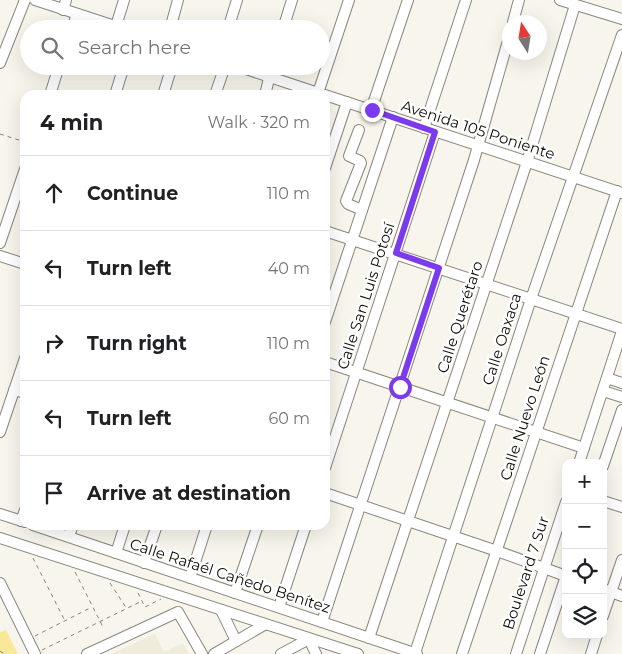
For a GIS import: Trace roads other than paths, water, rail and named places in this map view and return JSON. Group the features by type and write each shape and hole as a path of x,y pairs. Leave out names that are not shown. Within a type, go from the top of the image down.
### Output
{"street":[{"path":"0,63 25,0"},
{"path":"36,0 64,5 77,14 95,20"},
{"path":"121,20 124,0"},
{"path":"172,20 178,0"},
{"path":"231,20 237,0"},
{"path":"286,20 292,0"},
{"path":"330,69 349,0"},
{"path":"372,110 408,0"},
{"path":"424,128 466,0"},
{"path":"515,15 519,0"},
{"path":"560,0 622,18"},
{"name":"Calle Querétaro","path":"369,638 527,162 575,5"},
{"path":"75,20 77,14"},
{"name":"Calle Oaxaca","path":"416,654 531,299 622,35"},
{"path":"322,622 439,268 478,146 503,60"},
{"path":"52,90 56,75"},
{"path":"117,90 121,75"},
{"path":"165,90 169,75"},
{"path":"217,90 222,75"},
{"path":"267,90 270,75"},
{"name":"Avenida 105 Poniente","path":"280,75 314,90"},
{"path":"324,90 328,75"},
{"name":"Avenida 105 Poniente","path":"330,96 619,192"},
{"path":"330,152 346,102"},
{"path":"330,307 393,117"},
{"path":"358,130 349,155 361,162 346,201 348,204 362,210"},
{"name":"Calle San Luis Potosí","path":"330,453 435,132"},
{"path":"0,243 20,183"},
{"name":"Calle Nuevo León","path":"462,654 619,192"},
{"path":"330,233 396,253 622,330 580,459"},
{"path":"0,256 20,262"},
{"path":"330,364 584,448"},
{"path":"0,432 20,373"},
{"path":"606,378 622,384"},
{"path":"14,390 20,392"},
{"path":"602,390 622,397"},
{"path":"605,459 622,410"},
{"path":"330,495 562,575"},
{"path":"607,502 622,507"},
{"name":"Boulevard 7 Sur","path":"516,654 565,504"},
{"path":"0,514 20,521"},
{"name":"Calle Rafaél Cañedo Benítez","path":"49,530 416,654"},
{"path":"69,536 71,530"},
{"path":"116,554 123,530"},
{"path":"144,563 155,530"},
{"path":"190,578 205,530"},
{"path":"235,594 256,530"},
{"path":"279,607 304,530"},
{"path":"0,538 358,654"},
{"path":"622,560 607,591 622,596"},
{"path":"0,583 35,654"},
{"path":"540,654 562,588"},
{"path":"221,610 236,641"},
{"path":"87,654 178,612 202,654"},
{"path":"214,654 264,625"},
{"path":"281,654 309,639"},
{"path":"309,639 316,654"},
{"path":"591,654 596,639"}]}
